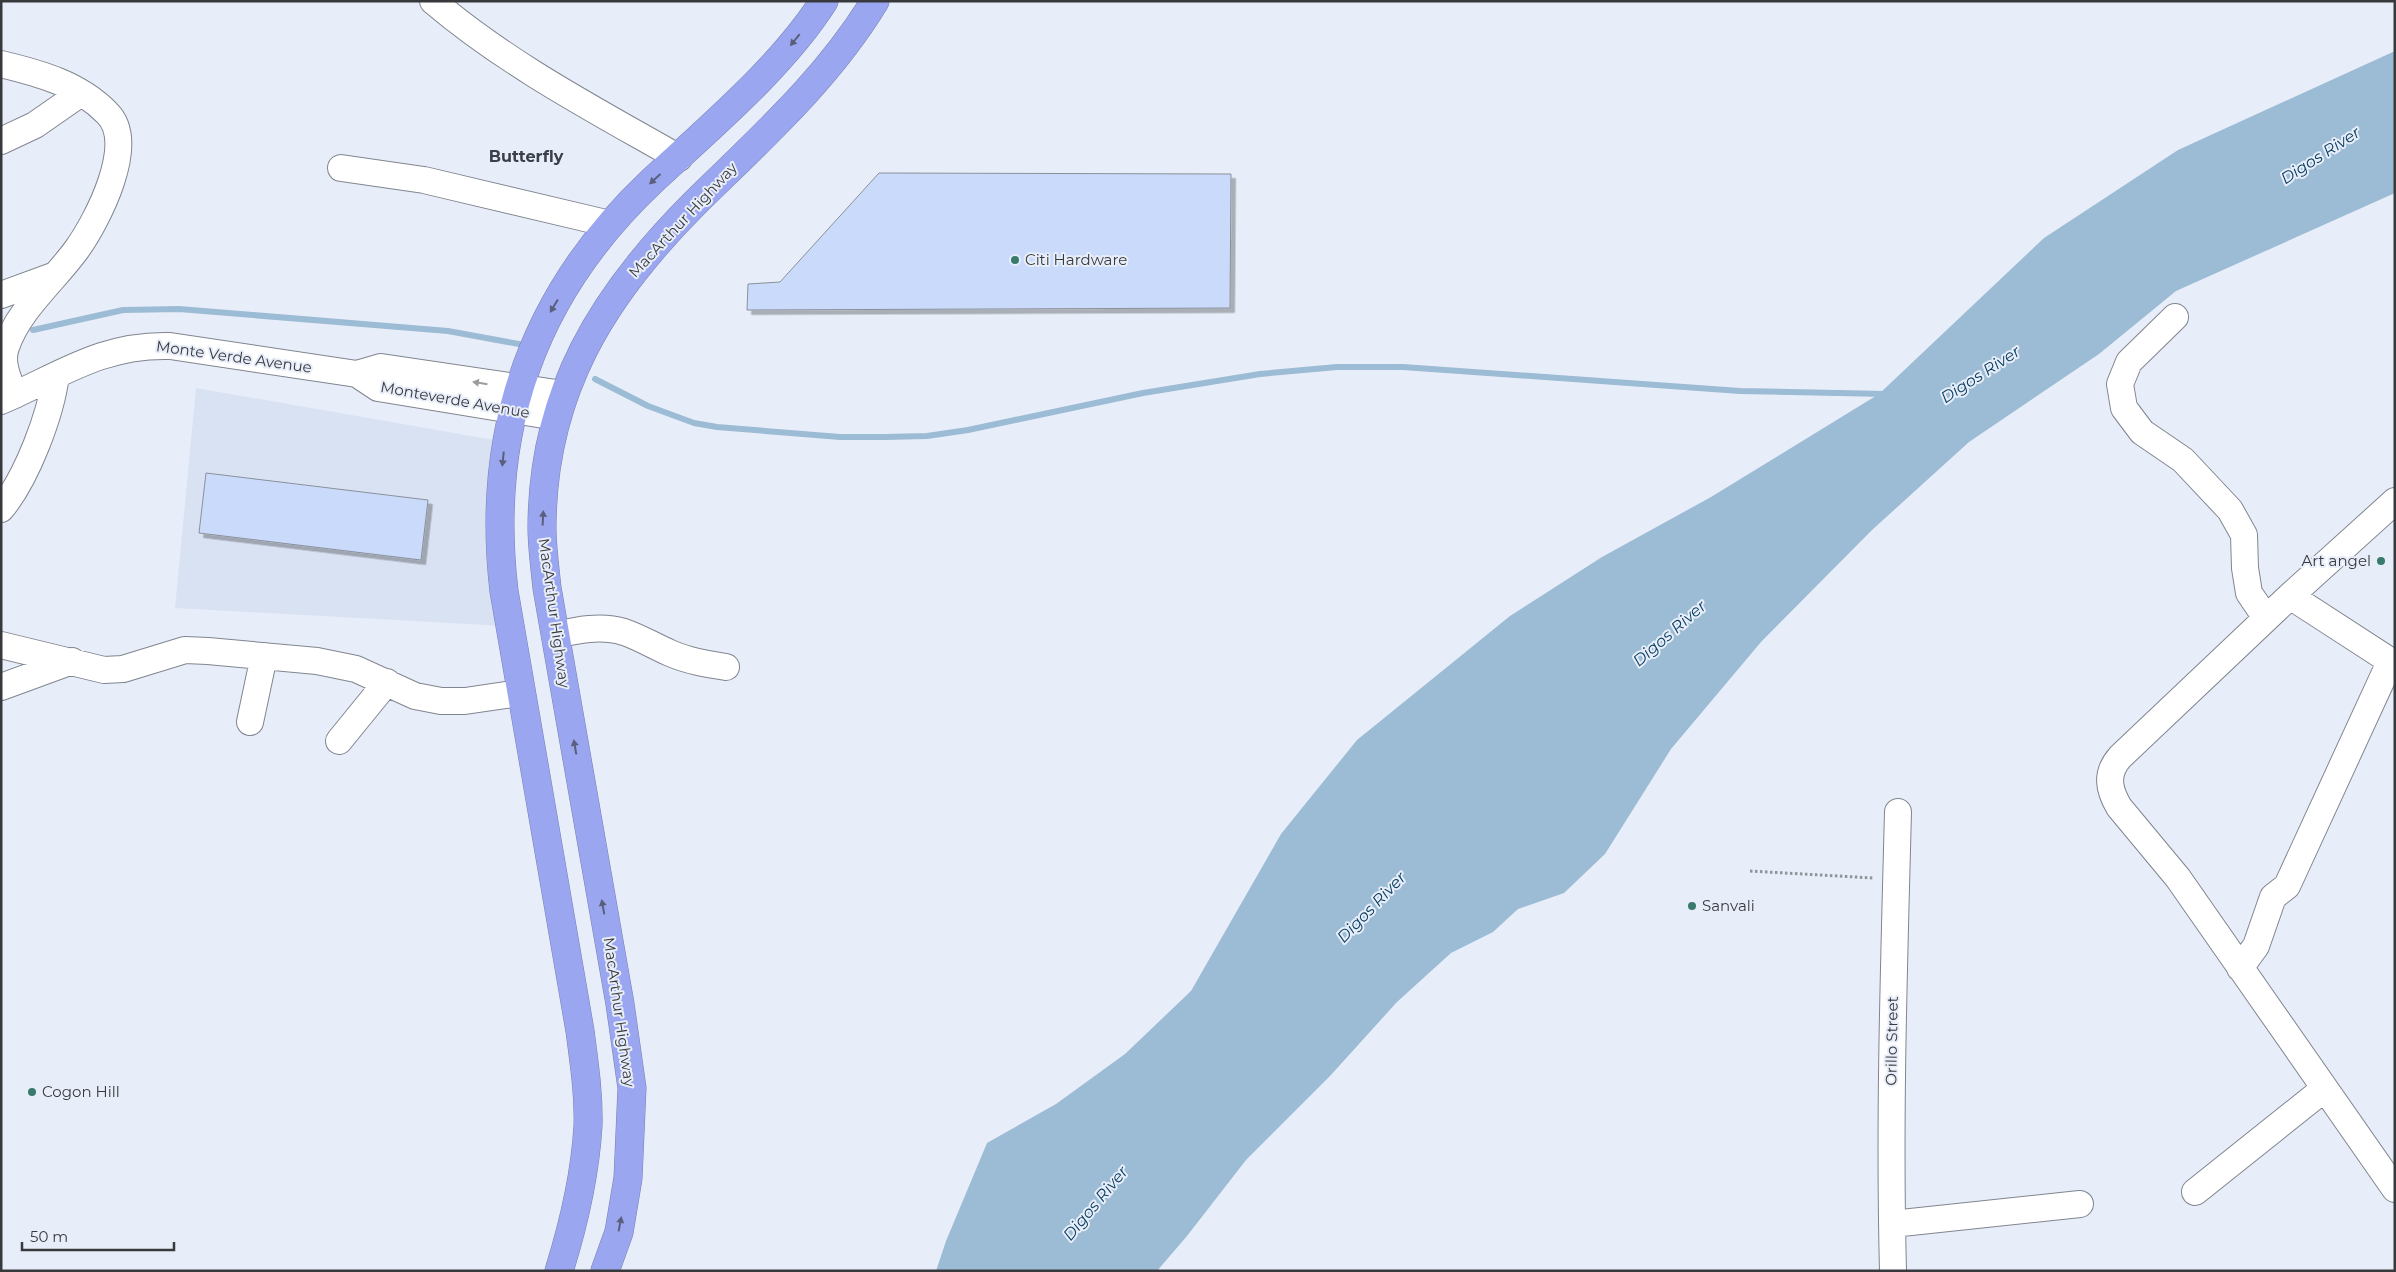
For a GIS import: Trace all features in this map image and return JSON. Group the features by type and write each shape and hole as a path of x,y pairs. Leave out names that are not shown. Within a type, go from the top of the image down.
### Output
{"highway":[{"path":"559,1271 575,1221 583,1171 588,1124 586,1078 580,1031 520,693 504,591 499,535 504,451 515,400 550,314 574,273 610,224 768,70 824,1"},
{"name":"MacArthur Highway","path":"605,1271 619,1232 628,1178 632,1088 620,1004 547,588 542,528 545,482 559,405 585,345 605,310 641,260 819,79 854,36 875,1"}],"street":[{"path":"433,1 488,44 528,70 679,158"},
{"path":"1,64 45,75 81,93 108,113 116,128 118,154 109,187 94,221 77,250 53,276 18,323 5,348 4,361 8,398"},
{"path":"1,141 35,125 81,93"},
{"path":"340,168 424,180 610,224"},
{"path":"1,295 53,276"},
{"path":"2175,317 2128,362 2120,384 2124,408 2142,432 2183,460 2230,510 2244,535 2245,568 2249,593 2266,618"},
{"name":"Monte Verde Avenue","path":"8,398 56,374 94,358 120,349 144,345 170,346 357,374"},
{"name":"Monteverde Avenue","path":"357,374 381,367 515,400 559,405"},
{"path":"1,509 14,491 41,434 54,393 56,374"},
{"path":"2391,1174 2324,1089 2178,878 2119,807 2112,795 2109,779 2110,771 2120,758 2266,618 2395,501"},
{"path":"2240,968 2256,946 2273,897 2287,886 2393,663 2290,596"},
{"path":"555,636 579,629 605,629 623,632 672,654 699,663 726,667"},
{"path":"1,645 104,670 123,669 185,650 317,661 346,667 387,682 416,696 440,702 465,701 520,693"},
{"path":"250,722 264,656"},
{"path":"1,687 72,661"},
{"path":"339,741 387,682"},
{"name":"Orillo Street","path":"1893,1271 1890,1167 1892,997 1898,812"},
{"path":"2195,1192 2324,1089"},
{"path":"1892,1224 2080,1204"}],"path":[{"path":"1750,871 1896,879"}],"shaded area":[{"path":"196,388 500,441 503,626 175,608"}],"water":[{"name":"Digos River","path":"2395,51 2395,193 2176,291 2099,354 1969,442 1872,530 1761,642 1671,749 1605,854 1564,893 1518,909 1493,932 1451,953 1397,1002 1330,1076 1246,1160 1187,1236 1157,1271 936,1271 946,1241 987,1143 1056,1104 1125,1054 1191,991 1281,834 1357,740 1510,616 1602,557 1711,497 1879,394 2044,238 2178,150"}],"building":[{"name":"Citi Hardware","path":"879,173 1231,174 1230,308 747,310 748,284 780,282"},
{"path":"206,473 428,500 421,560 199,533"}],"waterway":[{"path":"33,330 123,310 179,309 448,331 519,344"},
{"path":"595,379 648,406 694,423 717,427 840,437 927,436 968,430 1143,393 1260,374 1337,367 1403,367 1740,391 1886,394"}],"place":[{"name":"Citi Hardware","path":"1015,260"},
{"name":"Art angel","path":"2381,561"},
{"name":"Sanvali","path":"1692,906"},
{"name":"Cogon Hill","path":"32,1092"}],"district":[{"name":"Butterfly","path":"526,156"}]}
